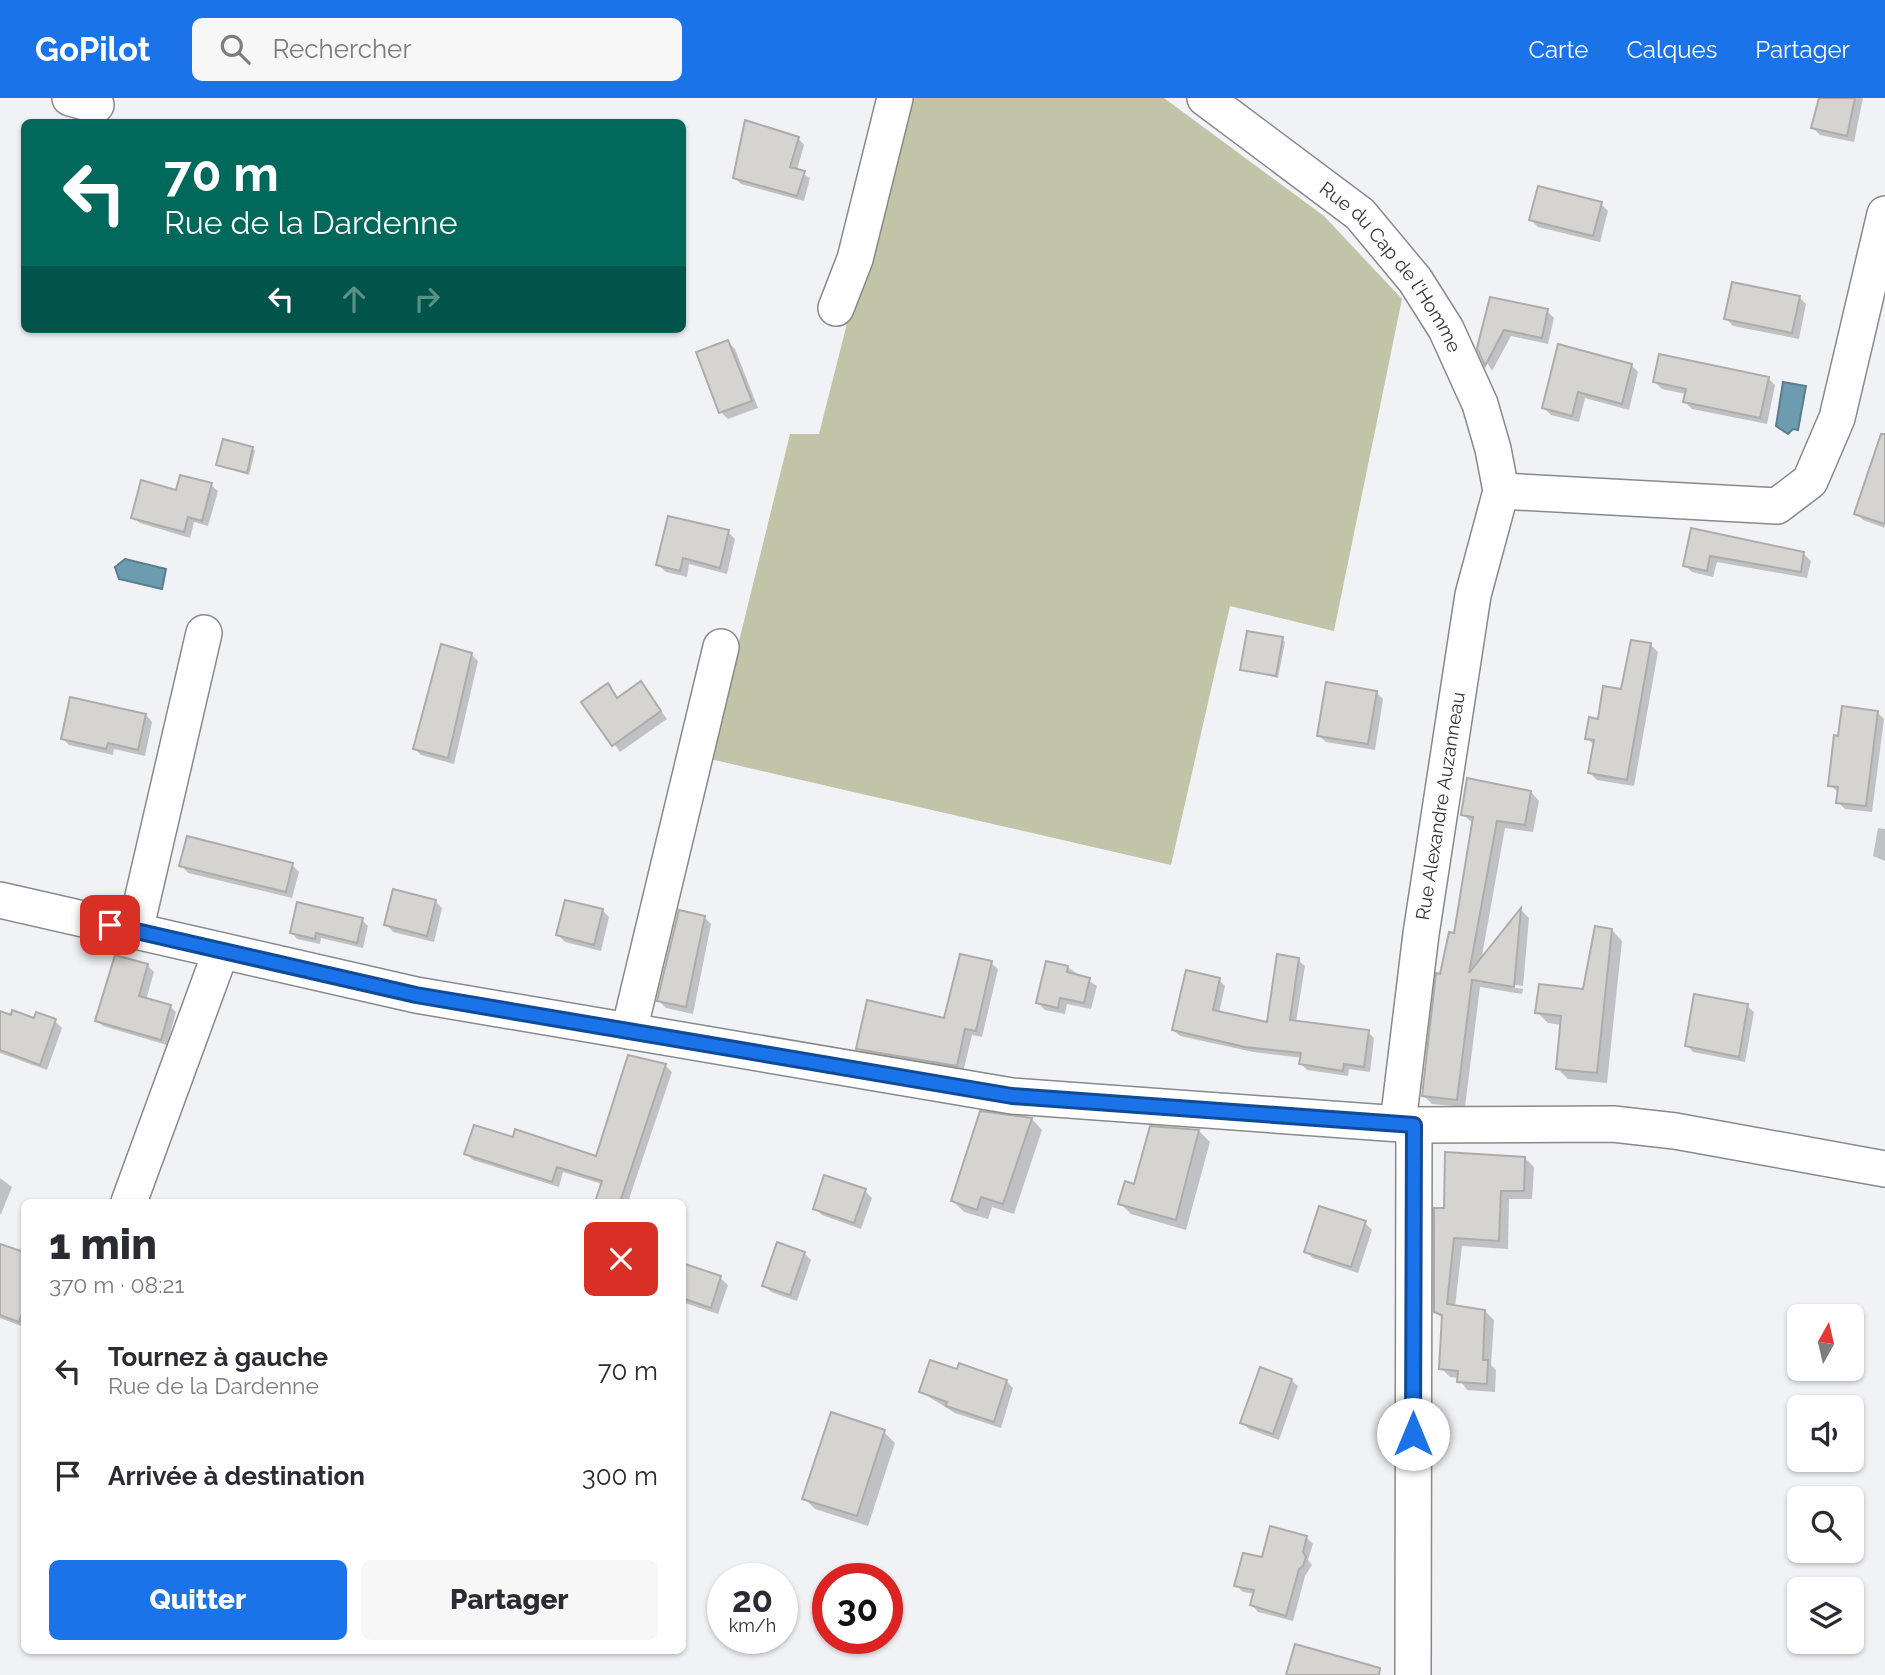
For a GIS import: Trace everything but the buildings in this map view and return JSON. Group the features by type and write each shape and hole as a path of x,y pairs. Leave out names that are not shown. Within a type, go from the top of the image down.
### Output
{"street":[{"path":"836,308 855,259 895,98"},
{"name":"Rue du Cap de l'Homme","path":"1205,98 1360,214 1415,280 1446,330 1480,404 1501,491"},
{"path":"1501,491 1777,506 1810,481 1837,418 1885,214"},
{"name":"Rue Alexandre Auzanneau","path":"1413,1675 1406,1124 1421,934 1473,595 1501,491"},
{"path":"135,930 204,633"},
{"path":"629,1031 721,647"},
{"path":"0,900 416,995 1012,1096 1406,1124 1613,1124 1675,1131 1885,1169"},
{"path":"130,1199 221,951"}],"green space":[{"path":"904,98 1164,98 1324,216 1402,299 1334,631 1230,606 1171,865 710,759 790,434 819,434"}],"water":[{"path":"1783,382 1806,386 1798,430 1793,429 1788,434 1776,426"},
{"path":"125,559 166,569 162,589 119,579 115,567"}],"route":[{"path":"110,925 416,995 1012,1096 1414,1125 1413,1434"}]}
